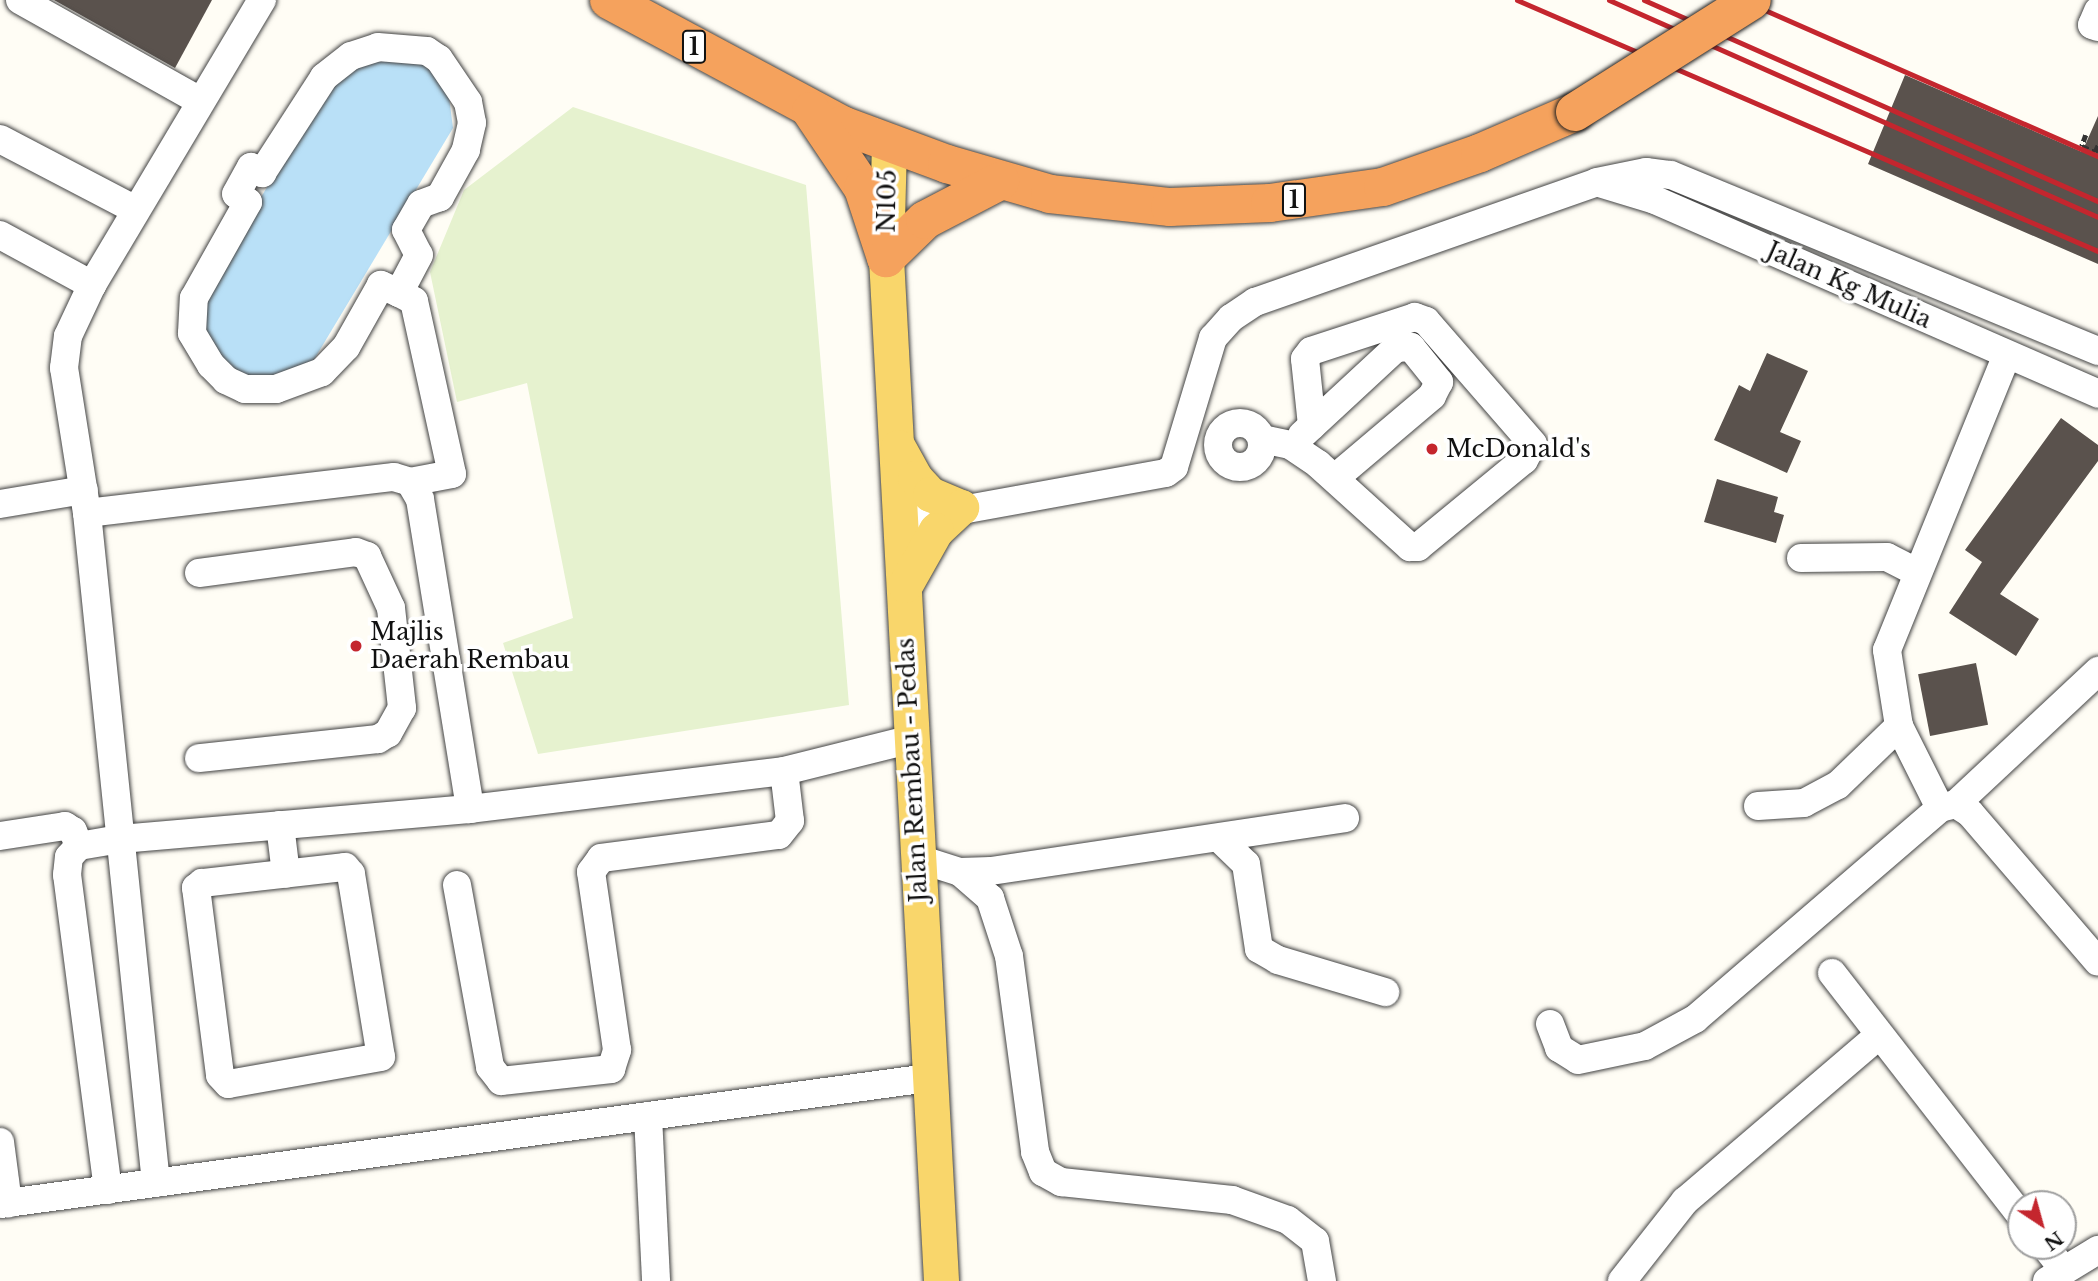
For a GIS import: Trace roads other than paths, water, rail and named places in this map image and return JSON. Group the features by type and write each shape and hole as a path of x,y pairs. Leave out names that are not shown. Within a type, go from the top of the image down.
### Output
{"highway":[{"name":"1","path":"609,0 810,110 889,144 1000,181 1050,194 1170,207 1269,203 1382,187 1480,153 1575,112 1752,0"},
{"path":"810,110 863,188 886,258 925,220 1000,181"}],"main road":[{"name":"N105","path":"886,258 889,144"},
{"name":"Jalan Rembau - Pedas","path":"886,258 905,585 908,740 941,1281"},
{"path":"895,441 915,478 930,494 961,507 936,530 905,585"}],"street":[{"path":"20,0 200,101"},
{"path":"156,1183 85,502 64,368 68,336 92,285 262,0"},
{"path":"2098,11 2092,25 2098,27"},
{"path":"0,504 85,502 394,477 410,482 452,474 414,301 381,285 346,347 322,372 276,389 245,389 226,380 211,365 192,333 194,298 248,202 236,194 251,167 262,173 314,91 351,55 401,46 427,51 439,59 468,102 472,123 466,150 440,197 421,204 406,230 418,255 399,293"},
{"path":"0,139 136,210"},
{"path":"901,521 961,507 1157,476 1174,467 1213,338 1231,318 1255,302 1597,182 1646,172 1671,175 2098,351"},
{"name":"Jalan Kg Mulia","path":"1597,182 1655,200 2098,394"},
{"path":"0,235 92,285"},
{"path":"1181,445 1218,445 1225,429 1241,423 1262,439 1290,445 1335,478 1398,538 1418,547 1524,460 1533,444 1426,321 1415,317 1311,351 1305,359 1312,426"},
{"path":"1290,445 1406,345 1439,382 1432,396 1335,478"},
{"path":"2007,354 1887,650 1899,726 1948,806 1970,813 2098,962"},
{"path":"410,482 420,499 470,809"},
{"path":"199,573 356,552 374,565 391,608 402,708 388,733 379,739 199,758"},
{"path":"1801,558 1887,557 1917,572"},
{"path":"391,608 436,602"},
{"path":"1550,1024 1559,1048 1578,1060 1646,1046 1685,1024 1948,806 2098,671"},
{"path":"1758,806 1804,803 1838,785 1899,726"},
{"path":"108,1190 67,875 69,857 79,846 120,839 470,809 784,771 908,740"},
{"path":"457,885 490,1067 502,1081 611,1069 617,1050 591,872 601,858 779,835 790,821 784,771"},
{"path":"960,872 1220,839 1345,818"},
{"path":"280,825 286,874"},
{"path":"0,836 65,827 73,831 79,846"},
{"path":"1220,839 1246,864 1259,949 1278,960 1385,992"},
{"path":"916,858 960,872 990,898 1009,956 1035,1152 1043,1172 1061,1182 1232,1200 1288,1220 1315,1241 1322,1281"},
{"path":"349,869 381,1057 228,1084 220,1075 196,888 202,883 286,874 349,869"},
{"path":"1832,973 1878,1036 2007,1198"},
{"path":"1622,1281 1685,1201 1878,1036"},
{"path":"0,1142 4,1203 928,1078"},
{"path":"648,1116 656,1281"},
{"path":"2055,1275 2098,1250"}],"water":[{"path":"366,55 416,59 433,73 449,97 453,128 312,363 270,378 237,375 208,349 201,298 329,83"}],"railway":[{"path":"1517,0 2098,251"},
{"path":"1609,0 2098,217"},
{"path":"1644,0 2098,201"},
{"path":"1742,0 2098,156"}],"place":[{"name":"McDonald's","path":"1432,449"},
{"name":"Majlis Daerah Rembau","path":"356,646"}]}
